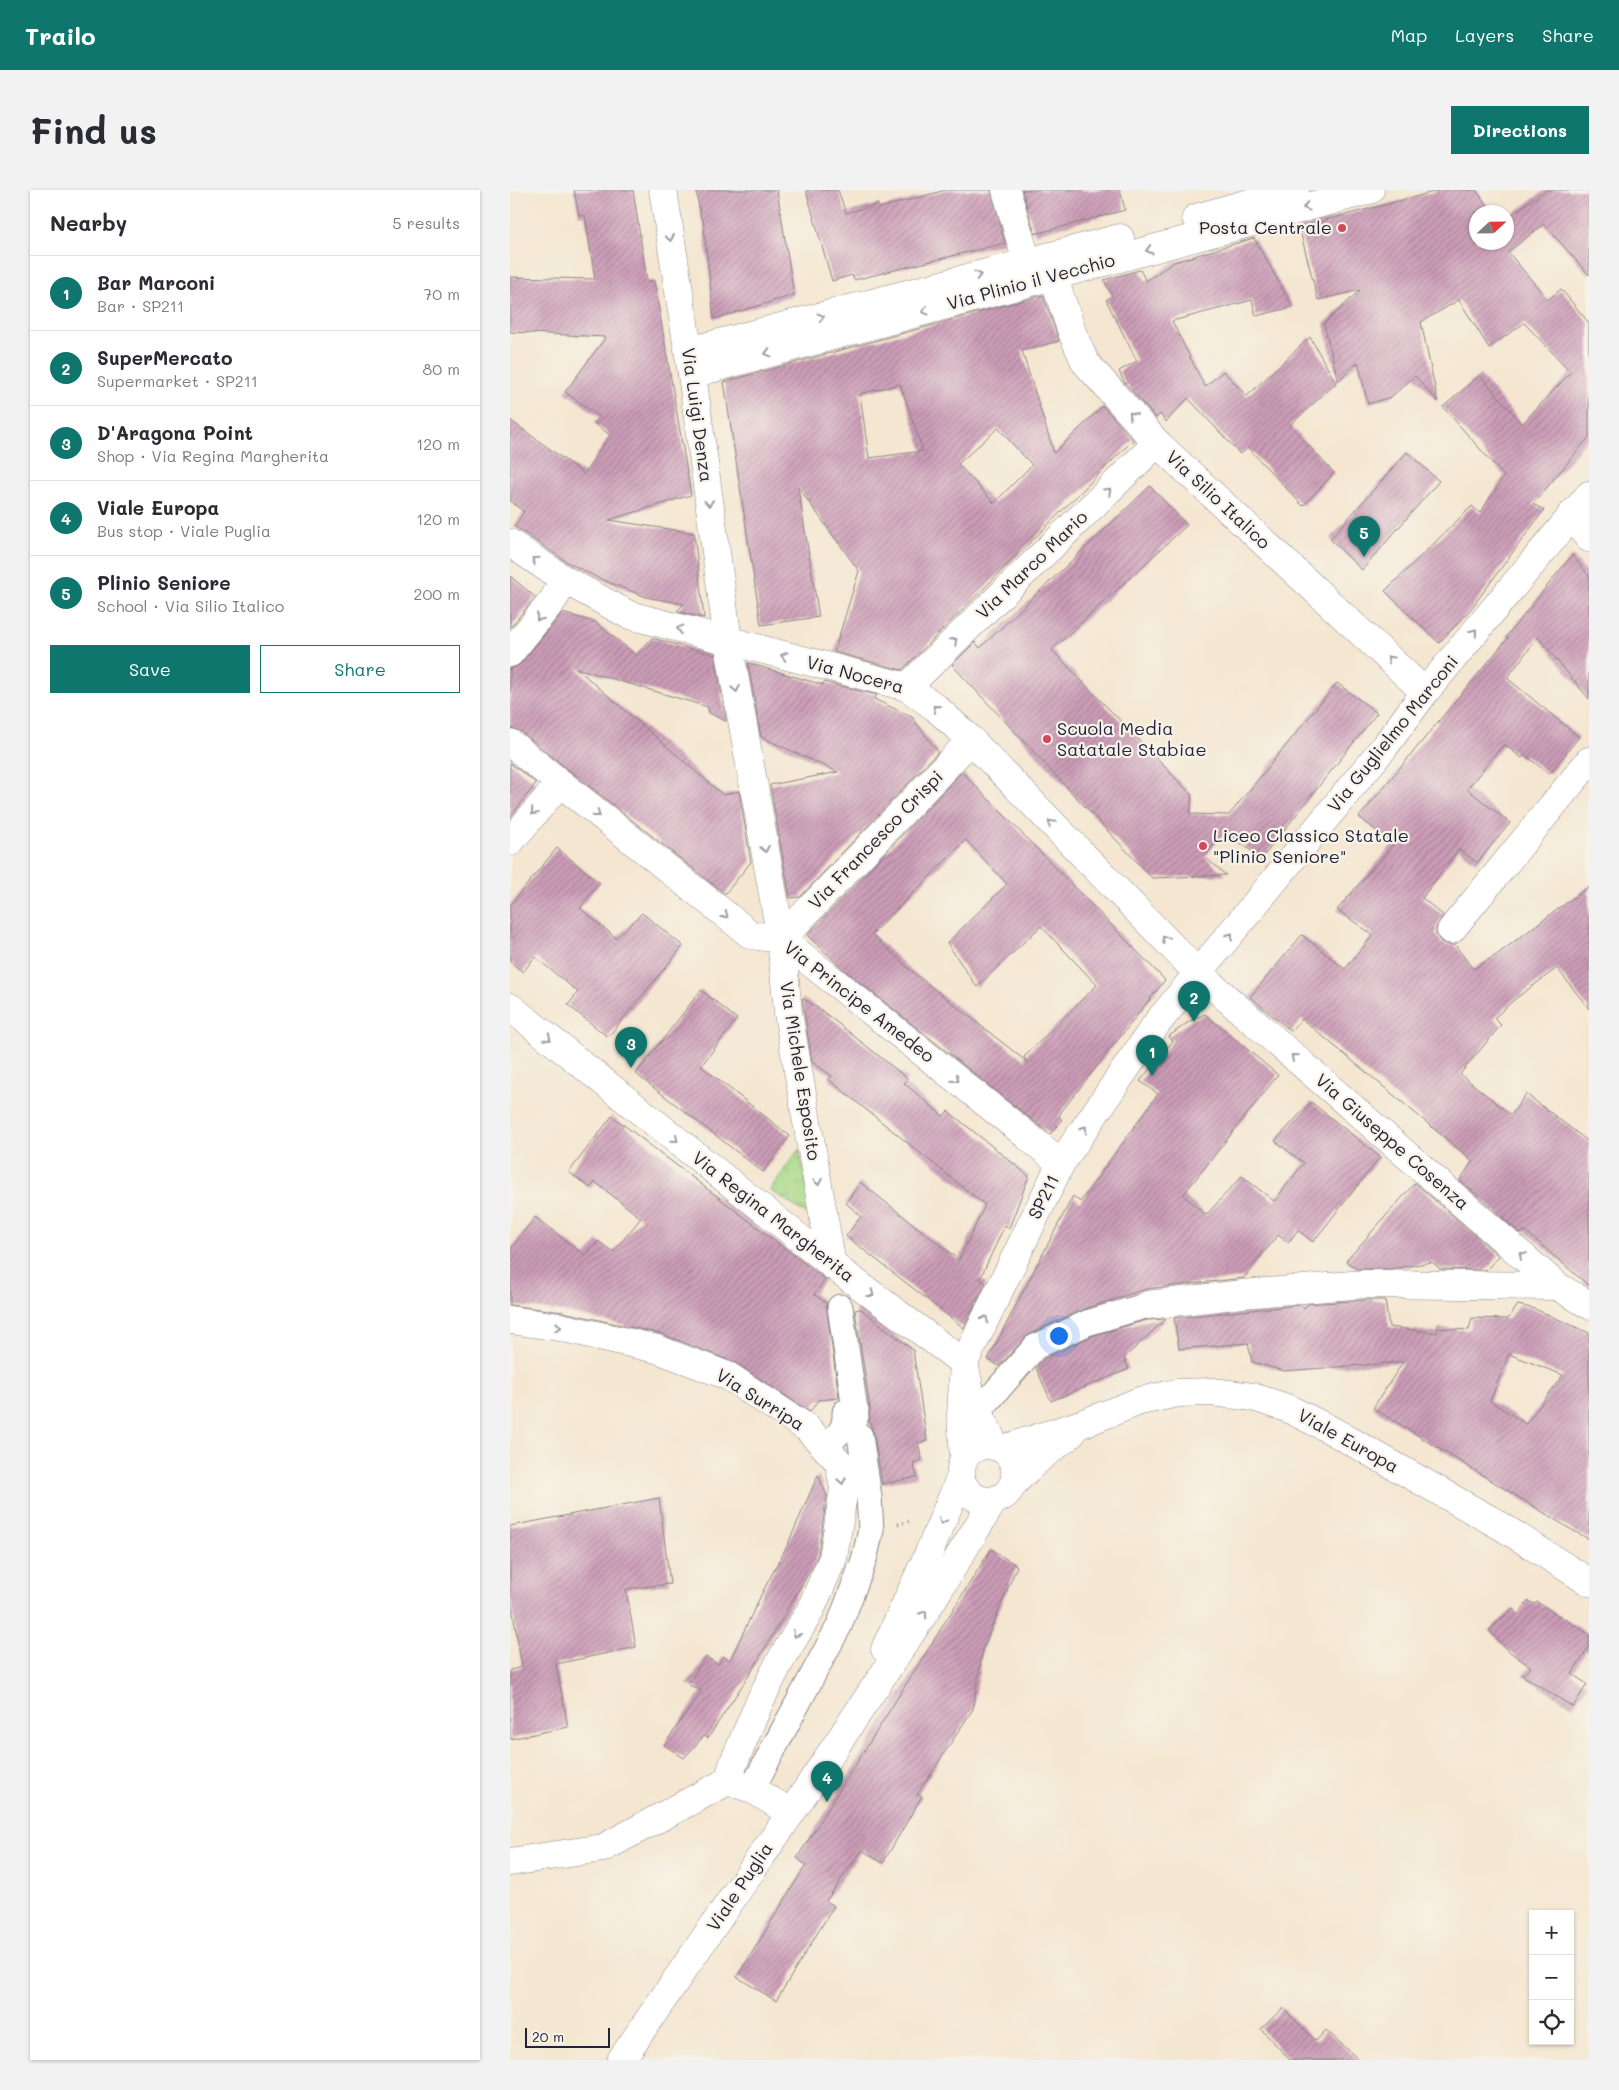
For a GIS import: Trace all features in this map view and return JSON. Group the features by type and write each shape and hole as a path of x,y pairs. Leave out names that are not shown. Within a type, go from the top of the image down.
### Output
{"street":[{"name":"Via Luigi Denza","path":"663,190 691,362 728,641"},
{"name":"Via Silio Italico","path":"1006,190 1043,266 1085,362 1157,443 1425,692"},
{"path":"691,362 1043,266 1295,190"},
{"name":"Via Plinio il Vecchio","path":"1043,266 1370,190"},
{"name":"Via Marco Mario","path":"907,687 1157,443"},
{"name":"Via Guglielmo Marconi","path":"1199,974 1385,746 1425,692 1589,495"},
{"path":"1571,515 1589,538"},
{"name":"Via Nocera","path":"510,543 565,580 629,615 907,687 935,707 971,740 1199,974"},
{"path":"510,653 552,600 565,580"},
{"name":"Via Michele Esposito","path":"728,641 782,939 788,1013 832,1265"},
{"name":"Via Francesco Crispi","path":"782,939 971,740"},
{"name":"Via Principe Amedeo","path":"510,744 751,935 782,939 1060,1163"},
{"path":"1452,930 1589,761"},
{"path":"510,842 559,784"},
{"name":"SP211","path":"964,1363 1060,1163 1157,1023 1199,974"},
{"name":"Via Giuseppe Cosenza","path":"1199,974 1557,1286 1589,1305"},
{"name":"Via Regina Margherita","path":"510,1007 832,1265 964,1363"},
{"path":"978,1412 1035,1347 1087,1323 1148,1305 1243,1294 1364,1284 1557,1286"},
{"path":"510,1862 602,1848 740,1785 839,1626 864,1560 871,1530 869,1497 840,1307"},
{"name":"Via Surripa","path":"510,1320 560,1327 657,1349 728,1376 807,1428 839,1462 844,1489 833,1558 810,1611 778,1665 760,1701 734,1762 740,1785"},
{"path":"964,1363 971,1396 978,1412 999,1447 1010,1455 1015,1464 1014,1483"},
{"path":"964,1363 961,1415 963,1485 976,1498 984,1501 994,1500"},
{"name":"Viale Europa","path":"1084,1423 1140,1400 1178,1393 1212,1392 1253,1397 1287,1408 1329,1429 1501,1526 1589,1582"},
{"path":"823,1445 838,1436 843,1430 844,1412 857,1421"},
{"path":"962,1467 970,1451 977,1447 999,1447 1084,1423"},
{"name":"Viale Puglia","path":"621,2060 791,1813 925,1612 994,1500 1003,1497 1034,1463 1084,1423"},
{"name":"Viale Puglia","path":"857,1712 928,1555 962,1467"},
{"path":"740,1785 791,1813"}],"green space":[{"path":"799,1149 814,1219 770,1190"}],"building":[{"path":"574,190 633,190 647,281 654,281 691,495 609,520 694,533 704,618 677,611 684,604 646,597 598,578 567,562 514,526 524,512 510,501 510,420 584,474 610,435 594,423 600,417 565,392 606,337 510,332 510,277 595,279 585,215 579,216"},
{"path":"696,190 777,190 794,295 714,319 703,219 701,219"},
{"path":"806,190 838,190 846,213 878,204 879,208 946,190 991,190 1005,243 854,280 852,275 832,281"},
{"path":"1022,190 1120,190 1125,210 1035,234"},
{"path":"1441,190 1476,190 1487,205 1469,205 1469,250 1511,250 1508,252 1548,300 1561,289 1589,323 1589,437 1533,504 1544,510 1470,610 1439,643 1385,591 1472,506 1480,513 1504,476 1443,407 1480,375 1522,424 1571,372 1524,323 1489,348 1459,300 1421,322 1438,402 1415,376 1391,397 1368,404 1358,362 1338,381 1324,324 1360,290 1318,300 1299,227"},
{"path":"1546,190 1589,190 1589,275 1544,224 1514,247 1514,212"},
{"path":"1254,238 1293,307 1256,316 1252,300 1172,321 1205,387 1223,371 1247,396 1310,337 1336,383 1290,425 1334,473 1303,506 1248,448 1240,454 1188,398 1166,422 1160,414 1156,418 1124,382 1119,371 1137,361 1106,300 1112,296 1104,280 1140,270 1146,281 1174,262"},
{"path":"1043,295 1059,341 1022,351 1054,453 1103,406 1133,440 902,670 834,652 859,571 798,487 819,617 761,625 724,382","holes":["900,384 923,451 869,458 860,394","998,428 1032,465 994,503 958,464"]},
{"path":"1407,452 1439,481 1362,570 1330,539"},
{"path":"1150,486 1187,525 1052,650 1192,795 1190,814 1229,815 1337,683 1377,713 1262,858 1224,832 1205,857 1226,875 1152,878 952,665 975,642 980,648"},
{"path":"1572,555 1589,576 1589,699 1538,637 1507,678 1579,737 1549,774 1525,755 1522,758 1504,744 1467,789 1510,823 1477,863 1459,849 1422,898 1443,915 1436,928 1436,935 1441,942 1455,945 1473,969 1495,956 1589,886 1589,1009 1557,968 1515,999 1494,1018 1501,1025 1460,1074 1511,1115 1526,1094 1589,1142 1589,1286 1524,1230 1521,1234 1460,1180 1473,1161 1302,1019 1291,1031 1250,997 1302,935 1345,969 1373,935 1337,910 1393,844 1359,817 1508,638 1506,637"},
{"path":"510,576 535,597 510,628"},
{"path":"562,613 595,622 636,655 652,638 715,655 726,721 709,713 708,707 576,668 723,795 739,791 751,862 725,894 520,731 510,728 510,668 522,663"},
{"path":"748,663 823,685 824,682 877,695 874,699 912,717 938,752 800,897 790,898 770,785 838,772 761,737"},
{"path":"510,763 536,783 510,818"},
{"path":"962,772 1165,980 1061,1112 1059,1117 1062,1120 1050,1134 842,968 807,935","holes":["966,840 1007,884 947,943 977,987 1041,926 1097,985 1024,1057 1027,1062 909,969 872,934"]},
{"path":"557,848 600,883 580,908 616,938 642,913 683,946 608,1037 568,1005 578,992 535,957 523,972 510,962 510,905"},
{"path":"701,990 737,1019 701,1066 790,1136 763,1172 636,1074"},
{"path":"802,998 821,1010 908,1079 904,1083 943,1116 948,1111 1029,1176 1009,1228 1005,1225 980,1279 986,1283 964,1328 846,1236 861,1216 846,1203 860,1182 959,1260 985,1205 828,1079 832,1076 812,1062"},
{"path":"1205,1014 1278,1075 1183,1195 1206,1215 1242,1176 1274,1201 1304,1163 1275,1141 1311,1102 1380,1157 1313,1242 1298,1230 1288,1243 1278,1235 1244,1278 1146,1289 1081,1310 1029,1334 999,1366 988,1359 1073,1196 1080,1202 1158,1094 1140,1081 1173,1041 1168,1037 1190,1021"},
{"path":"612,1116 825,1279 814,1294 826,1303 839,1398 818,1400 810,1412 736,1363 662,1334 563,1312 510,1305 510,1250 535,1217 586,1256 598,1241 613,1252 641,1218 595,1182 590,1188 569,1172"},
{"path":"1415,1183 1499,1256 1486,1270 1440,1269 1432,1262 1391,1269 1357,1269 1346,1261"},
{"path":"1385,1300 1389,1327 1437,1333 1438,1328 1469,1330 1472,1318 1508,1319 1518,1305 1535,1309 1589,1333 1589,1539 1373,1408 1403,1362 1284,1371 1252,1362 1248,1343 1179,1349 1174,1318 1300,1305 1304,1308 1308,1304","holes":["1509,1354 1563,1375 1526,1424 1490,1401"]},
{"path":"861,1309 913,1350 927,1441 918,1443 922,1460 913,1463 917,1477 882,1484 874,1434 869,1421 870,1408 855,1310"},
{"path":"1166,1319 1124,1358 1129,1369 1051,1401 1036,1368 1044,1359 1092,1336 1147,1320"},
{"path":"818,1475 827,1496 818,1554 811,1569 751,1672 708,1738 704,1736 684,1758 664,1745 702,1691 687,1684 706,1657 718,1664 723,1656 730,1660 787,1546"},
{"path":"659,1498 670,1584 626,1589 636,1647 556,1664 568,1727 510,1739 510,1670 522,1667 510,1595 510,1526"},
{"path":"991,1549 1017,1566 983,1648 973,1709 917,1795 922,1796 883,1863 862,1850 826,1901 834,1906 776,2001 737,1977 806,1865 797,1858"},
{"path":"1528,1601 1535,1604 1537,1602 1589,1634 1589,1646 1572,1674 1587,1684 1573,1707 1522,1675 1531,1667 1507,1650 1489,1630 1513,1609 1518,1615"},
{"path":"1283,2008 1316,2041 1326,2030 1359,2060 1290,2060 1261,2029"}],"place":[{"name":"Posta Centrale","path":"1342,228"},
{"name":"Plinio Seniore","path":"1364,557"},
{"name":"Scuola Media Satatale Stabiae","path":"1047,739"},
{"name":"Liceo Classico Statale \"Plinio Seniore\"","path":"1203,846"},
{"name":"SuperMercato","path":"1194,1022"},
{"name":"D'Aragona Point","path":"631,1068"},
{"name":"Bar Marconi","path":"1152,1076"},
{"name":"Viale Europa","path":"827,1802"}]}
